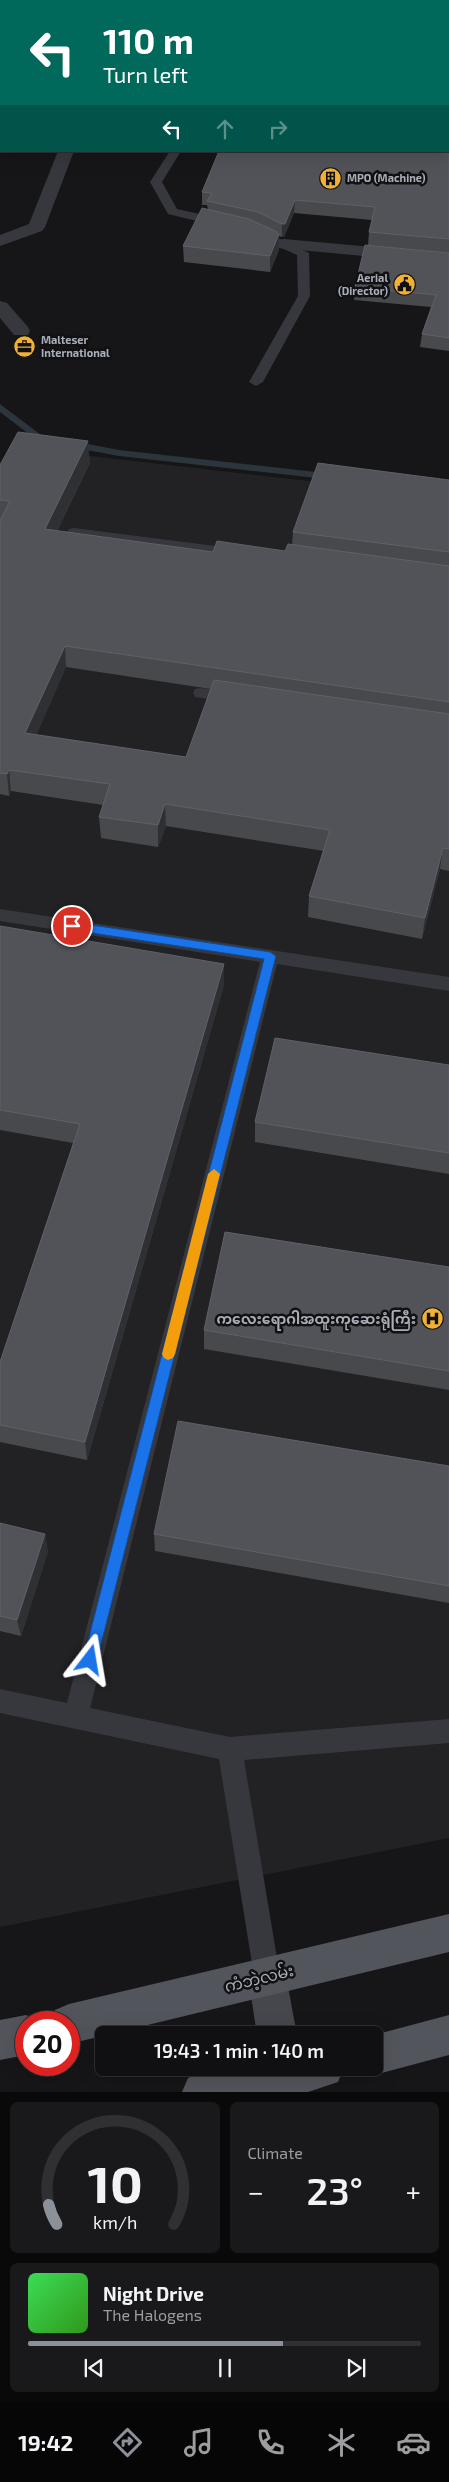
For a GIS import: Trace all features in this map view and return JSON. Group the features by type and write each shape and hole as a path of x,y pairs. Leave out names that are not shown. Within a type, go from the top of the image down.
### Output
{"main road":[{"name":"ကံဘဲ့လမ်း","path":"80,2021 449,1933"},
{"path":"267,1976 275,2026"},
{"path":"383,2053 449,2035"},
{"path":"0,2040 15,2037"},
{"path":"202,2092 269,2076"}],"street":[{"path":"0,241 36,227 66,152"},
{"path":"284,244 449,259"},
{"path":"0,307 21,331"}],"lane":[{"path":"175,152 156,182 172,212 235,226"},
{"path":"256,382 304,296 303,253 260,233"},
{"path":"74,532 252,555"},
{"path":"201,693 249,700"},
{"path":"0,914 449,984"},
{"path":"75,1717 270,956"},
{"path":"0,1701 230,1749 449,1731"},
{"path":"230,1749 267,1976"}],"shaded area":[{"path":"12,447 449,497 449,1838 0,1927 0,472"}],"building":[{"name":"MPO (Machine)","path":"219,152 449,152 449,239 369,232 375,207 295,200 285,224 282,224 258,212 207,201 212,193 202,192"},
{"path":"202,208 249,219 275,231 279,234 270,256 183,246"},
{"path":"365,245 449,253 449,338 422,334 436,295 355,287"},
{"path":"18,432 88,441 45,529 213,552 217,541 285,551 288,544 449,566 449,702 65,646 25,733 186,757 214,680 449,714 449,849 443,848 425,918 309,896 330,830 165,804 158,825 99,817 110,784 9,770 7,774 0,773 0,521 10,501 0,500 0,465"},
{"path":"318,463 449,480 449,552 293,532"},
{"path":"0,926 224,964 85,1442 0,1425 0,1362 80,1124 0,1110"},
{"path":"275,1038 449,1065 449,1153 255,1122"},
{"path":"225,1232 449,1267 449,1371 204,1330"},
{"path":"178,1421 449,1466 449,1586 154,1534"},
{"path":"0,1523 45,1534 17,1620 0,1616"}],"waterway":[{"path":"0,407 38,438 119,453 334,477"}],"slow traffic":[{"path":"168,1354 214,1174"}],"place":[{"name":"MPO (Machine)","path":"331,178"},
{"name":"Aerial (Director)","path":"404,284"},
{"name":"Malteser International","path":"25,346"},
{"name":"ကလေးရောဂါအထူးကုဆေးရုံကြီး","path":"432,1319"}],"route":[{"path":"72,926 270,956 90,1660"}]}
